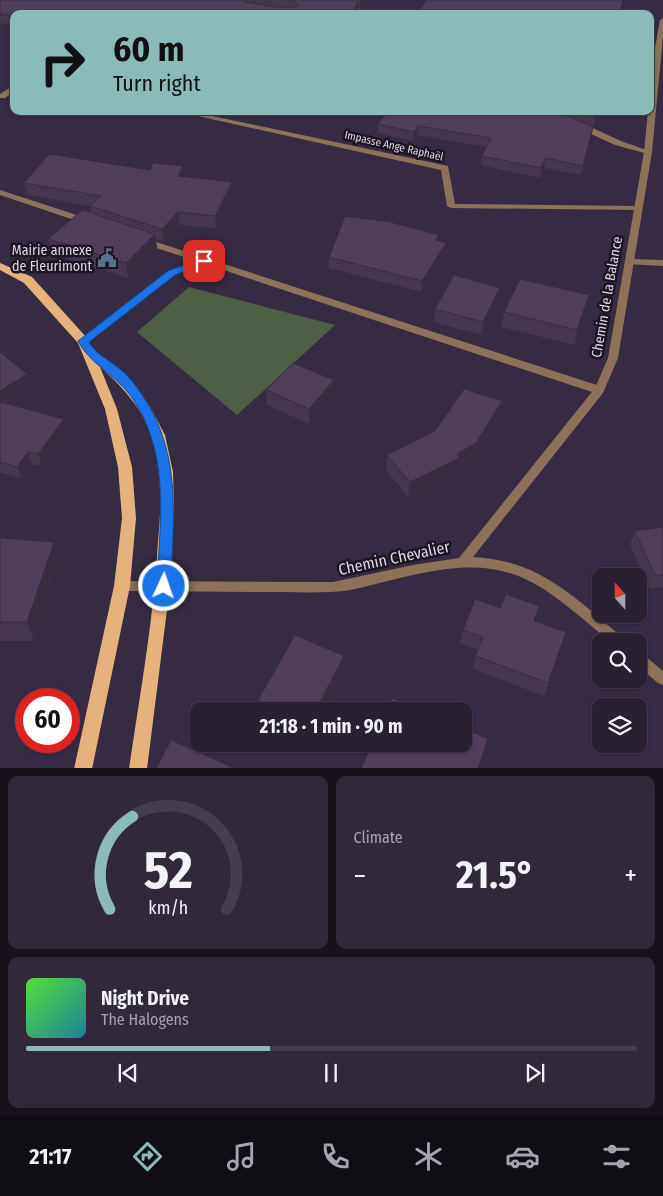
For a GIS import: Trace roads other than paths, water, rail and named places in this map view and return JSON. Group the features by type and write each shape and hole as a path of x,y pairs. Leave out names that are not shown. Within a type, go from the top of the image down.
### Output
{"main road":[{"path":"0,266 28,280 86,346 116,371 134,391 158,435 164,456 168,488 164,586 138,768"},
{"path":"84,768 122,586 129,518 125,467 116,425 86,346"}],"street":[{"name":"Chemin de la Balance","path":"654,110 659,75 654,52 663,20"},
{"path":"2,96 10,90"},
{"name":"Impasse Ange Raphaël","path":"197,115 445,168 452,206 638,208"},
{"name":"Chemin de la Balance","path":"463,561 599,390 613,358 653,115"},
{"path":"572,122 618,143 648,152"},
{"path":"0,192 93,223"},
{"path":"139,239 599,390"},
{"path":"86,346 171,273 204,261"},
{"path":"630,262 663,263"},
{"name":"Chemin Chevalier","path":"122,586 333,587 359,584 424,567 463,561 489,562 543,581 608,633"},
{"path":"647,666 663,679"}],"place":[{"name":"Mairie annexe de Fleurimont","path":"107,258"}]}
